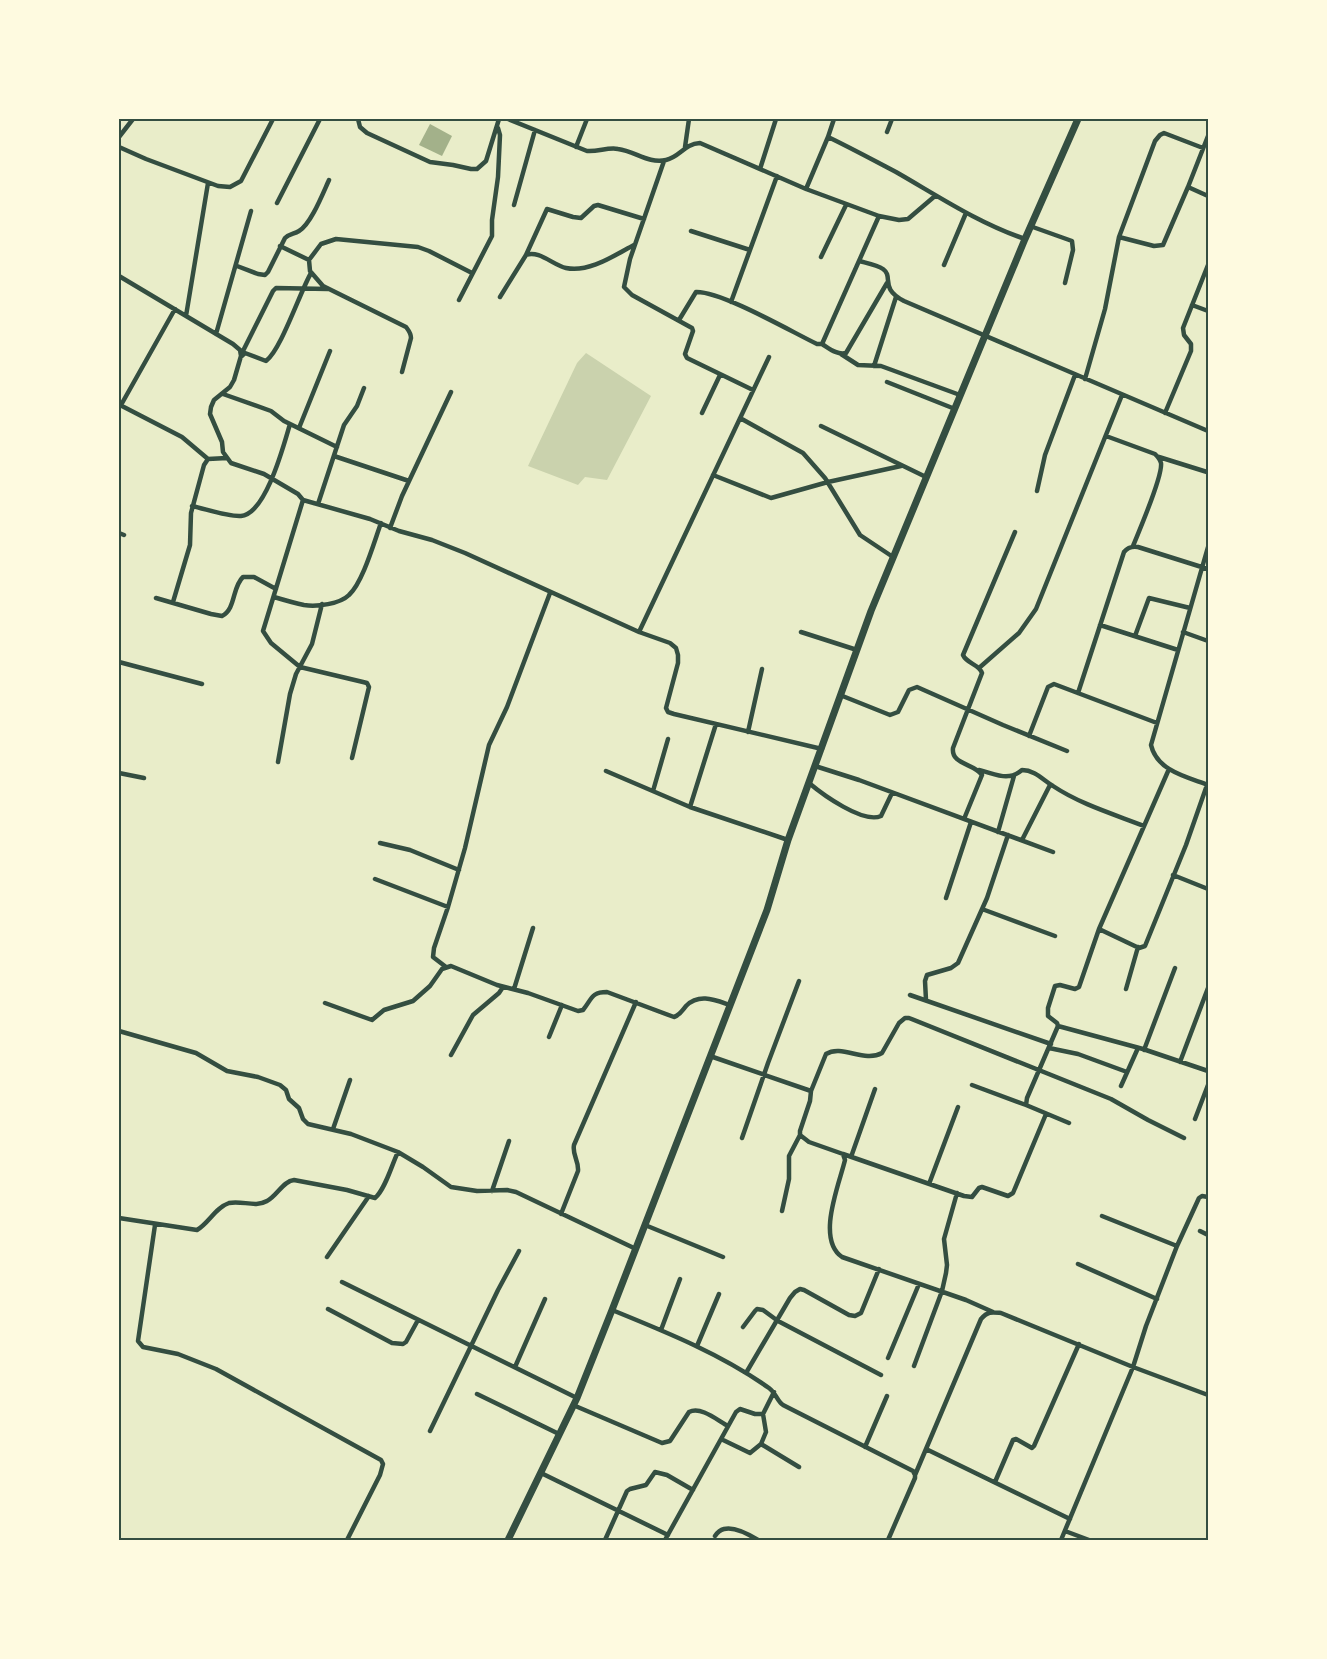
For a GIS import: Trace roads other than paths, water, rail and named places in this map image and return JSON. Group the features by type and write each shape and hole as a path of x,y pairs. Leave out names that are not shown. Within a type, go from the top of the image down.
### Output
{"main road":[{"path":"508,1540 575,1401 612,1310 766,910 808,782 893,557 1024,239 1078,119"}],"street":[{"path":"119,137 133,119"},
{"path":"119,147 208,183 230,188 241,180 274,119"},
{"path":"278,203 320,119"},
{"path":"358,119 360,127 367,133 420,158 430,162 471,169 477,169 486,161 499,119"},
{"path":"508,119 576,147 595,152 617,148 644,158 664,161 672,158 686,147 700,143 846,205 878,216 899,220 908,219 935,196"},
{"path":"576,147 587,119"},
{"path":"686,147 689,119"},
{"path":"760,169 776,119"},
{"path":"806,189 834,119"},
{"path":"887,132 892,119"},
{"path":"459,300 492,236 500,135 497,127"},
{"path":"514,205 535,130"},
{"path":"1085,379 1105,309 1119,237 1155,141 1160,134 1167,134 1203,148"},
{"path":"1119,237 1154,246 1163,245 1208,136"},
{"path":"828,137 896,172 966,213 1024,239"},
{"path":"664,161 634,246 624,287 632,295 686,324 693,331 685,354 686,358 753,390"},
{"path":"731,302 777,176"},
{"path":"237,266 265,275 288,235 298,232 305,224 319,202 329,180"},
{"path":"186,316 208,183"},
{"path":"1188,187 1208,196"},
{"path":"500,298 526,255 547,209 581,218 594,206 598,205 644,219"},
{"path":"821,257 846,205"},
{"path":"216,334 237,266 251,211"},
{"path":"944,265 966,213"},
{"path":"822,344 878,216"},
{"path":"1030,226 1072,241 1073,250 1065,283"},
{"path":"691,231 750,250"},
{"path":"402,372 411,333 406,327 323,286 311,272 309,260 316,249 325,242 336,239 418,247 472,273"},
{"path":"280,246 309,260"},
{"path":"526,255 532,254 566,268 581,268 596,264 634,246"},
{"path":"859,261 882,268 886,272 888,289 896,297 1208,431"},
{"path":"1165,413 1191,351 1192,344 1183,332 1208,266"},
{"path":"241,356 245,352 266,361 270,358 278,345 302,288 311,272"},
{"path":"119,276 233,344 240,350 241,356"},
{"path":"841,354 846,353 849,349 888,282"},
{"path":"330,290 276,288 273,291 241,356 230,388 214,400 211,406 210,414 222,442 226,458 231,463 264,474 298,494 303,500 370,519 390,528 432,540 465,553 639,632 670,643 676,648 678,662 666,703 668,712 822,749"},
{"path":"679,320 696,292 706,292 731,302 817,344 822,344 858,364 881,366 960,395"},
{"path":"874,366 896,297"},
{"path":"1192,305 1208,311"},
{"path":"175,309 120,404 182,437 208,459 226,458"},
{"path":"299,428 330,351"},
{"path":"639,632 769,357"},
{"path":"702,413 720,375"},
{"path":"1037,491 1047,450 1075,375"},
{"path":"887,382 955,409"},
{"path":"318,504 344,425 357,406 364,388"},
{"path":"390,528 451,392"},
{"path":"223,394 271,411 290,424 337,447"},
{"path":"979,668 1019,633 1036,609 1122,395"},
{"path":"740,418 803,453 828,482 860,534 893,557"},
{"path":"192,506 235,515 251,513 272,479 290,424"},
{"path":"821,426 926,477"},
{"path":"1106,436 1140,448 1158,457 1207,472"},
{"path":"334,456 410,481"},
{"path":"1078,692 1124,552 1133,546 1158,480 1161,467 1158,457"},
{"path":"173,602 190,545 192,506 204,465 208,459"},
{"path":"712,475 772,498 828,482 900,466"},
{"path":"303,500 263,631 271,643 300,667 367,684 369,687 352,758"},
{"path":"274,597 304,605 322,604 345,599 351,594 365,567 381,523"},
{"path":"1015,532 964,652 964,658 981,670 982,677 967,709 952,754 955,758 976,769 1009,777 1022,770 1026,770 1037,775 1050,785 1088,804 1144,826"},
{"path":"1133,546 1208,569"},
{"path":"1099,929 1138,947 1145,946 1208,785 1164,766 1152,750 1151,741 1208,547"},
{"path":"156,598 222,616 228,611 238,581 243,577 254,577 276,589"},
{"path":"446,967 433,957 434,948 459,870 489,745 508,707 550,593"},
{"path":"1135,636 1149,598 1190,608"},
{"path":"278,762 290,694 296,674 312,644 322,604"},
{"path":"1100,625 1178,650"},
{"path":"801,632 857,650"},
{"path":"1184,632 1208,641"},
{"path":"119,662 202,684"},
{"path":"748,732 762,669"},
{"path":"1029,736 1048,687 1051,684 1078,692 1157,724"},
{"path":"840,695 890,715 898,712 909,690 917,686 1067,751"},
{"path":"690,807 716,724"},
{"path":"652,791 668,739"},
{"path":"815,766 1053,852"},
{"path":"964,819 981,779 980,772 976,769"},
{"path":"1169,769 1099,929 1079,987 1075,989 1060,984 1055,986 1047,1013 1058,1026 1138,1048 1208,1071"},
{"path":"606,771 690,807 788,840"},
{"path":"119,773 144,778"},
{"path":"998,832 1014,776"},
{"path":"808,782 820,793 847,809 874,818 881,816 892,793"},
{"path":"1022,840 1050,785"},
{"path":"946,898 971,822"},
{"path":"926,1000 927,975 951,968 958,963 982,909 1008,836"},
{"path":"380,843 410,850 459,870"},
{"path":"1173,875 1208,889"},
{"path":"375,879 448,907"},
{"path":"982,909 1055,936"},
{"path":"514,989 533,928"},
{"path":"1126,989 1138,947"},
{"path":"325,1003 372,1020 384,1010 413,1001 430,986 442,969 451,966 503,986 578,1010 584,1010 593,995 601,992 606,992 674,1016 680,1014 691,1002 703,998 730,1005"},
{"path":"1144,1050 1175,968"},
{"path":"742,1138 799,981"},
{"path":"451,1055 473,1015 499,993 503,986"},
{"path":"1180,1062 1208,988"},
{"path":"910,994 1050,1046 1127,1072"},
{"path":"561,1214 578,1171 573,1154 574,1145 636,1002"},
{"path":"549,1037 562,1005"},
{"path":"782,1211 789,1179 789,1156 800,1135 812,1092 826,1054 834,1051 867,1056 878,1055 882,1053 899,1023 905,1018 1040,1069 1111,1099 1184,1138"},
{"path":"1026,1105 1027,1098 1058,1026"},
{"path":"119,1031 196,1053 227,1071 258,1077 280,1084 286,1090 289,1100 299,1108 305,1121 312,1126 351,1134 398,1152 423,1167 451,1188 477,1192 507,1190 516,1192 636,1249"},
{"path":"1120,1086 1138,1048"},
{"path":"710,1056 812,1092"},
{"path":"333,1129 350,1080"},
{"path":"972,1085 1069,1123"},
{"path":"1195,1119 1208,1085"},
{"path":"851,1157 875,1089"},
{"path":"929,1184 958,1107"},
{"path":"800,1135 808,1142 957,1193 972,1197 982,1187 1004,1195 1011,1195 1046,1114"},
{"path":"492,1191 509,1141"},
{"path":"119,1218 197,1230 213,1214 228,1204 263,1203 270,1200 289,1180 347,1190 375,1198 378,1196 398,1152"},
{"path":"843,1154 845,1160 830,1221 833,1246 836,1253 842,1257 993,1312 1001,1313 1133,1367 1208,1395"},
{"path":"914,1366 942,1292 947,1265 944,1239 957,1193"},
{"path":"327,1257 369,1196"},
{"path":"1061,1540 1133,1367 1146,1326 1177,1246 1199,1198 1202,1196 1208,1197"},
{"path":"1102,1216 1177,1246"},
{"path":"156,1225 138,1341 139,1345 148,1349 178,1354 209,1365 381,1460 383,1464 380,1475 347,1540"},
{"path":"645,1225 723,1257"},
{"path":"1200,1231 1208,1235"},
{"path":"430,1431 519,1251"},
{"path":"1078,1264 1156,1299"},
{"path":"746,1373 792,1295 800,1290 852,1316 859,1315 878,1269"},
{"path":"661,1330 680,1279"},
{"path":"342,1282 514,1367 575,1401 662,1443 670,1440 692,1410 701,1411 728,1426"},
{"path":"888,1358 919,1284"},
{"path":"697,1346 719,1294"},
{"path":"514,1367 545,1299"},
{"path":"328,1309 398,1345 406,1342 418,1320"},
{"path":"743,1327 757,1309 762,1310 778,1321 881,1375"},
{"path":"612,1310 697,1346 746,1373 774,1392 780,1403 916,1474"},
{"path":"888,1540 981,1319 986,1313 993,1312"},
{"path":"995,1482 1013,1440 1016,1439 1032,1448 1034,1446 1078,1344"},
{"path":"721,1439 750,1453 761,1444 766,1432 763,1414 774,1392"},
{"path":"478,1394 559,1434"},
{"path":"865,1447 887,1396"},
{"path":"665,1540 728,1426 740,1409 759,1415 763,1414"},
{"path":"761,1444 799,1466"},
{"path":"926,1449 1070,1519"},
{"path":"605,1540 627,1491 646,1485 655,1472 667,1475 693,1490"},
{"path":"541,1473 668,1534"},
{"path":"715,1536 720,1530 728,1528 742,1532 756,1540"},
{"path":"1065,1532 1089,1540"}]}
